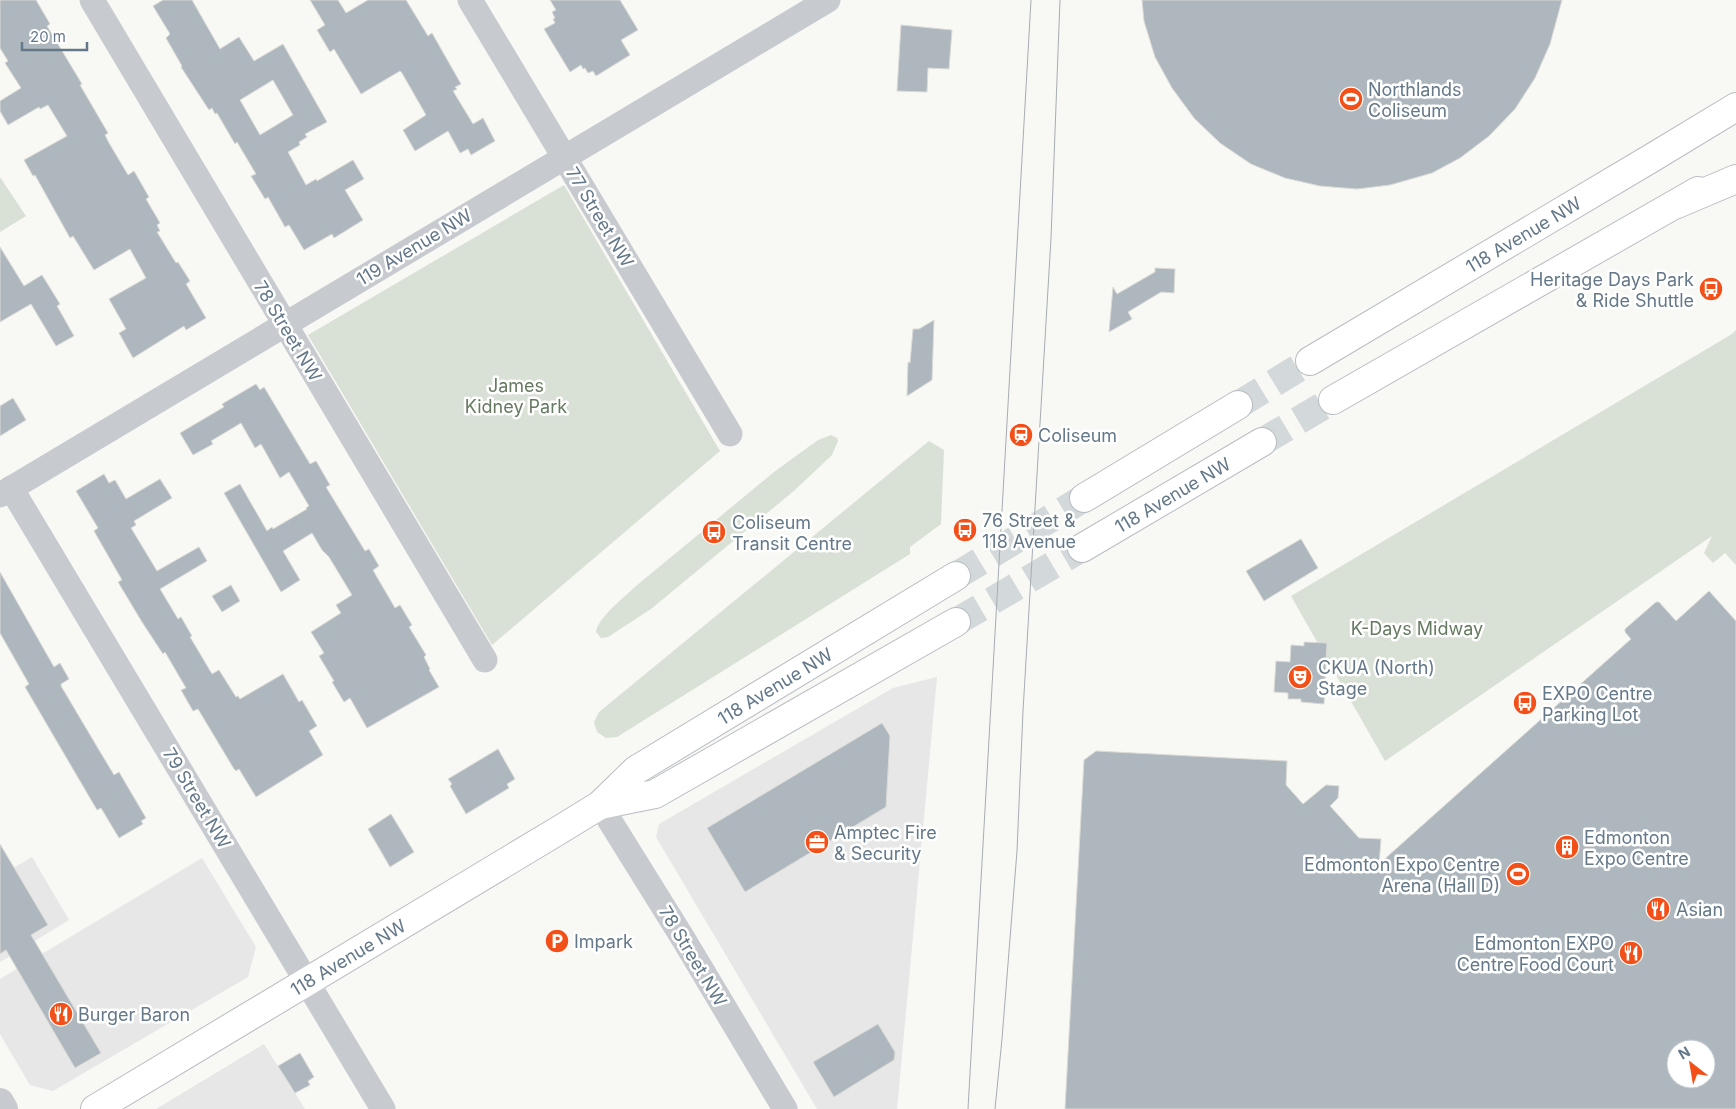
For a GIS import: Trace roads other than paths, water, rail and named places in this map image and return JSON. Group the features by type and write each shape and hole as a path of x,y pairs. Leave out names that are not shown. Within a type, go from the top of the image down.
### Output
{"main road":[{"name":"118 Avenue NW","path":"1310,361 1736,107"},
{"path":"1333,400 1678,204 1736,169"},
{"path":"1678,204 1736,179"},
{"path":"1084,498 1238,405"},
{"name":"118 Avenue NW","path":"1082,548 1262,442"},
{"name":"118 Avenue NW","path":"95,1109 600,805 636,770 956,576"},
{"name":"118 Avenue NW","path":"600,805 655,794 956,622"}],"street":[{"name":"78 Street NW","path":"92,0 485,660"},
{"name":"77 Street NW","path":"470,0 730,434"},
{"name":"119 Avenue NW","path":"5,492 828,0"},
{"name":"79 Street NW","path":"5,492 307,982 383,1109"},
{"name":"78 Street NW","path":"600,805 684,940 785,1109"},
{"path":"0,1102 4,1109"}],"tunnel":[{"path":"1238,405 1310,361"},
{"path":"1262,442 1333,400"},
{"path":"956,576 1084,498"},
{"path":"956,622 1082,548"}],"tram line":[{"path":"968,1109 1031,0"},
{"path":"995,1109 1017,851 1023,711 1051,238 1060,0"}],"place":[{"name":"Northlands Coliseum","path":"1351,99"},
{"name":"Heritage Days Park & Ride Shuttle","path":"1711,289"},
{"name":"Coliseum","path":"1021,435"},
{"name":"76 Street & 118 Avenue","path":"965,530"},
{"name":"Coliseum Transit Centre","path":"714,532"},
{"name":"CKUA (North) Stage","path":"1300,677"},
{"name":"EXPO Centre Parking Lot","path":"1525,703"},
{"name":"Amptec Fire & Security","path":"817,842"},
{"name":"Edmonton Expo Centre","path":"1567,847"},
{"name":"Edmonton Expo Centre Arena (Hall D)","path":"1518,874"},
{"name":"Asian","path":"1658,909"},
{"name":"Impark","path":"557,941"},
{"name":"Edmonton EXPO Centre Food Court","path":"1631,953"},
{"name":"Burger Baron","path":"61,1014"}],"park label":[{"name":"James Kidney Park","path":"516,395"},
{"name":"K-Days Midway","path":"1417,628"}]}
